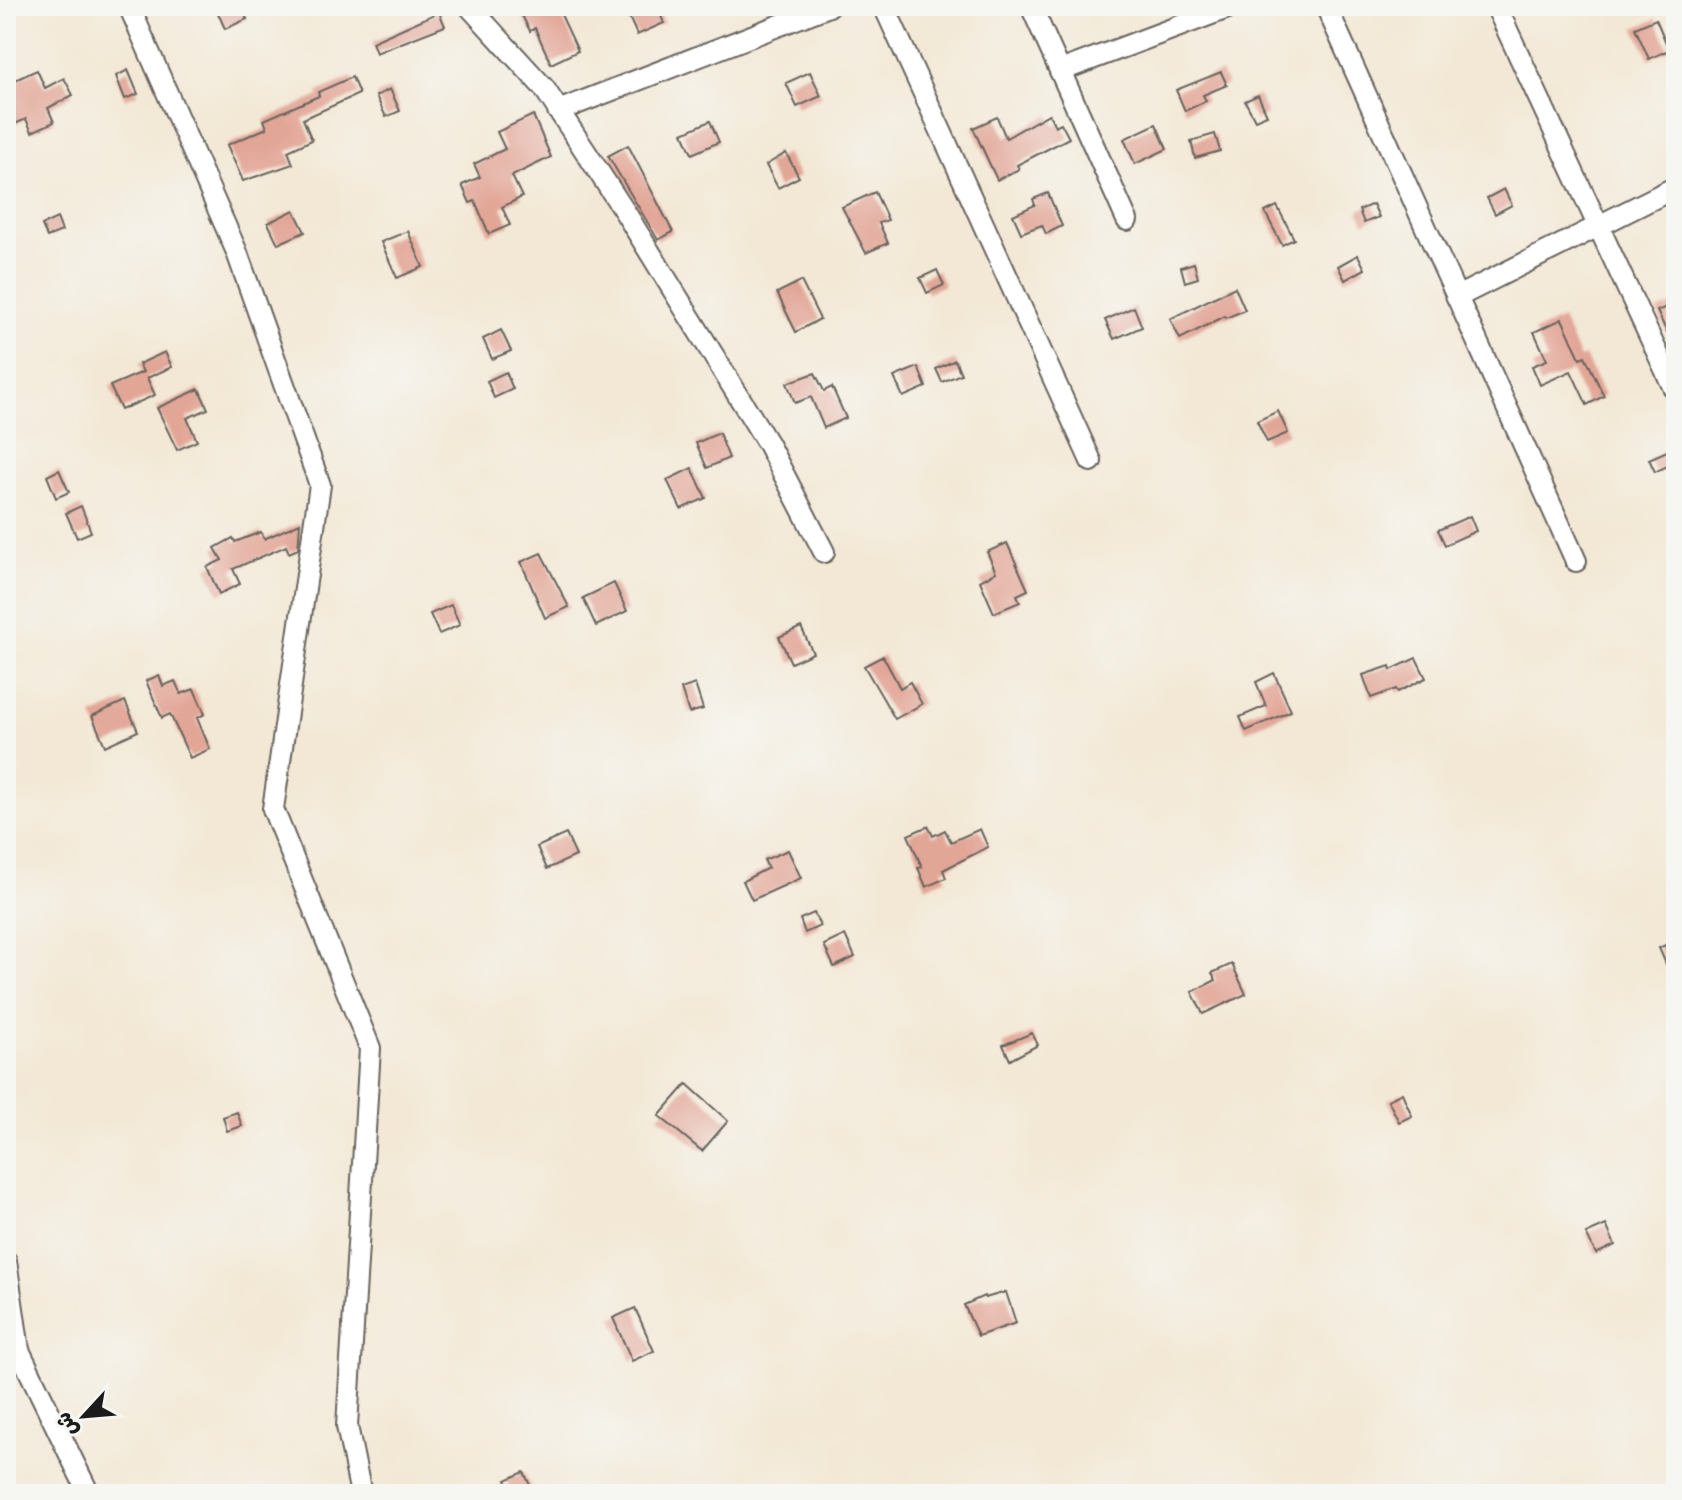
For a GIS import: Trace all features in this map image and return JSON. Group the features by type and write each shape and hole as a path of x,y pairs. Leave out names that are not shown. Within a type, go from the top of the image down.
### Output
{"street":[{"path":"129,6 236,250 320,485 273,809 370,1048 347,1426 361,1494"},
{"path":"469,6 544,88 625,212 768,444 824,552"},
{"path":"558,111 829,6"},
{"path":"884,6 1091,461"},
{"path":"1031,6 1127,220"},
{"path":"1060,71 1233,6"},
{"path":"1326,6 1576,561"},
{"path":"1496,6 1676,393"},
{"path":"1457,297 1676,187"},
{"path":"6,1261 19,1350 89,1494"}],"building":[{"path":"215,6 241,6 247,19 225,29"},
{"path":"517,6 557,6 578,51 551,64 535,28 530,31"},
{"path":"624,6 657,6 664,23 637,35"},
{"path":"439,12 445,26 376,53 372,42"},
{"path":"1656,19 1669,50 1649,59 1635,28"},
{"path":"37,70 45,88 64,78 73,95 48,108 54,122 32,132 26,119 6,128 6,84"},
{"path":"128,70 138,94 125,99 116,76"},
{"path":"810,72 821,96 797,107 786,83"},
{"path":"1221,72 1227,85 1203,95 1206,101 1185,111 1176,90"},
{"path":"352,77 359,94 303,119 312,140 288,151 293,164 243,181 227,145 267,128 264,120 319,96 318,92"},
{"path":"390,89 400,111 386,117 376,96"},
{"path":"1258,95 1267,115 1255,120 1245,101"},
{"path":"1049,114 1055,126 1061,123 1069,138 1017,165 1019,169 997,180 973,128 997,117 1006,138"},
{"path":"533,115 551,157 512,176 522,197 502,207 510,225 489,234 475,201 470,203 462,185 480,177 474,164 505,149 497,132"},
{"path":"710,121 719,142 692,154 683,133"},
{"path":"1156,124 1167,149 1135,164 1124,139"},
{"path":"1215,134 1220,151 1195,158 1191,141"},
{"path":"628,145 673,232 658,240 608,156"},
{"path":"786,153 799,177 778,188 766,165"},
{"path":"1504,189 1512,205 1495,214 1487,198"},
{"path":"875,192 888,220 879,223 888,243 866,253 842,207"},
{"path":"1048,193 1062,226 1046,234 1042,225 1021,233 1013,215 1035,205 1033,199"},
{"path":"1373,204 1379,217 1364,223 1359,210"},
{"path":"1277,206 1294,239 1282,245 1265,212"},
{"path":"294,210 305,232 278,244 268,223"},
{"path":"57,218 62,231 47,237 42,225"},
{"path":"408,231 423,267 397,278 381,242"},
{"path":"1358,255 1365,269 1345,280 1338,266"},
{"path":"1194,263 1198,278 1185,282 1181,267"},
{"path":"937,270 944,285 927,293 920,278"},
{"path":"801,281 820,319 796,332 777,293"},
{"path":"1235,287 1245,310 1225,316 1180,339 1170,319"},
{"path":"1676,303 1676,352 1657,311"},
{"path":"1134,307 1142,327 1114,339 1105,320"},
{"path":"1562,319 1580,358 1585,356 1604,396 1587,405 1571,371 1540,385 1532,366 1547,360 1534,332"},
{"path":"501,330 511,351 492,359 483,339"},
{"path":"165,352 172,367 147,378 155,395 121,410 110,386 143,372 139,364"},
{"path":"955,360 961,374 942,382 936,369"},
{"path":"918,367 926,387 903,397 894,377"},
{"path":"506,372 513,389 494,398 487,381"},
{"path":"815,373 824,391 832,387 846,418 824,428 811,397 795,403 787,383"},
{"path":"199,389 208,409 187,418 197,441 177,450 157,408"},
{"path":"1278,411 1288,433 1267,442 1257,421"},
{"path":"719,433 729,458 707,468 696,443"},
{"path":"1676,447 1676,462 1655,472 1649,459"},
{"path":"692,468 706,498 681,509 667,480"},
{"path":"59,470 69,492 56,498 47,476"},
{"path":"81,506 91,532 77,538 66,513"},
{"path":"1470,516 1476,531 1445,545 1438,530"},
{"path":"300,523 298,549 289,553 286,546 233,569 240,584 219,594 207,567 222,560 215,548 233,538 235,542 261,532 264,539"},
{"path":"1007,543 1028,590 1017,595 1020,602 994,613 980,581 996,572 987,552"},
{"path":"541,553 569,607 545,618 521,562"},
{"path":"614,583 627,611 596,626 583,598"},
{"path":"451,605 460,625 439,634 430,614"},
{"path":"801,627 813,653 791,663 779,637"},
{"path":"883,656 900,688 910,682 922,704 895,719 864,666"},
{"path":"1416,658 1426,678 1398,692 1396,689 1371,698 1363,675 1390,666 1391,670"},
{"path":"1274,673 1291,711 1246,731 1240,717 1266,706 1256,682"},
{"path":"159,675 163,686 175,681 181,694 194,689 205,714 197,718 210,749 190,758 170,714 162,718 146,681"},
{"path":"695,684 703,709 689,713 681,689"},
{"path":"125,701 138,731 105,746 92,716"},
{"path":"928,826 933,836 945,830 951,842 980,829 988,847 943,870 946,878 926,887 918,868 922,867 908,835"},
{"path":"566,834 576,856 547,869 537,847"},
{"path":"788,850 801,878 752,900 743,881 768,868 764,860"},
{"path":"814,913 820,926 805,933 800,919"},
{"path":"845,935 855,957 834,967 824,945"},
{"path":"1676,940 1676,987 1659,948"},
{"path":"1232,964 1246,994 1203,1014 1192,992 1216,980 1212,973"},
{"path":"1032,1033 1038,1045 1010,1060 1003,1045"},
{"path":"687,1084 728,1121 702,1151 659,1116"},
{"path":"1402,1093 1412,1116 1399,1122 1388,1100"},
{"path":"237,1112 242,1126 227,1131 223,1117"},
{"path":"1606,1225 1615,1245 1596,1254 1586,1234"},
{"path":"1006,1292 1016,1323 978,1336 964,1305 984,1296"},
{"path":"635,1308 654,1351 632,1361 613,1318"},
{"path":"524,1472 534,1494 512,1494 506,1480"}]}
